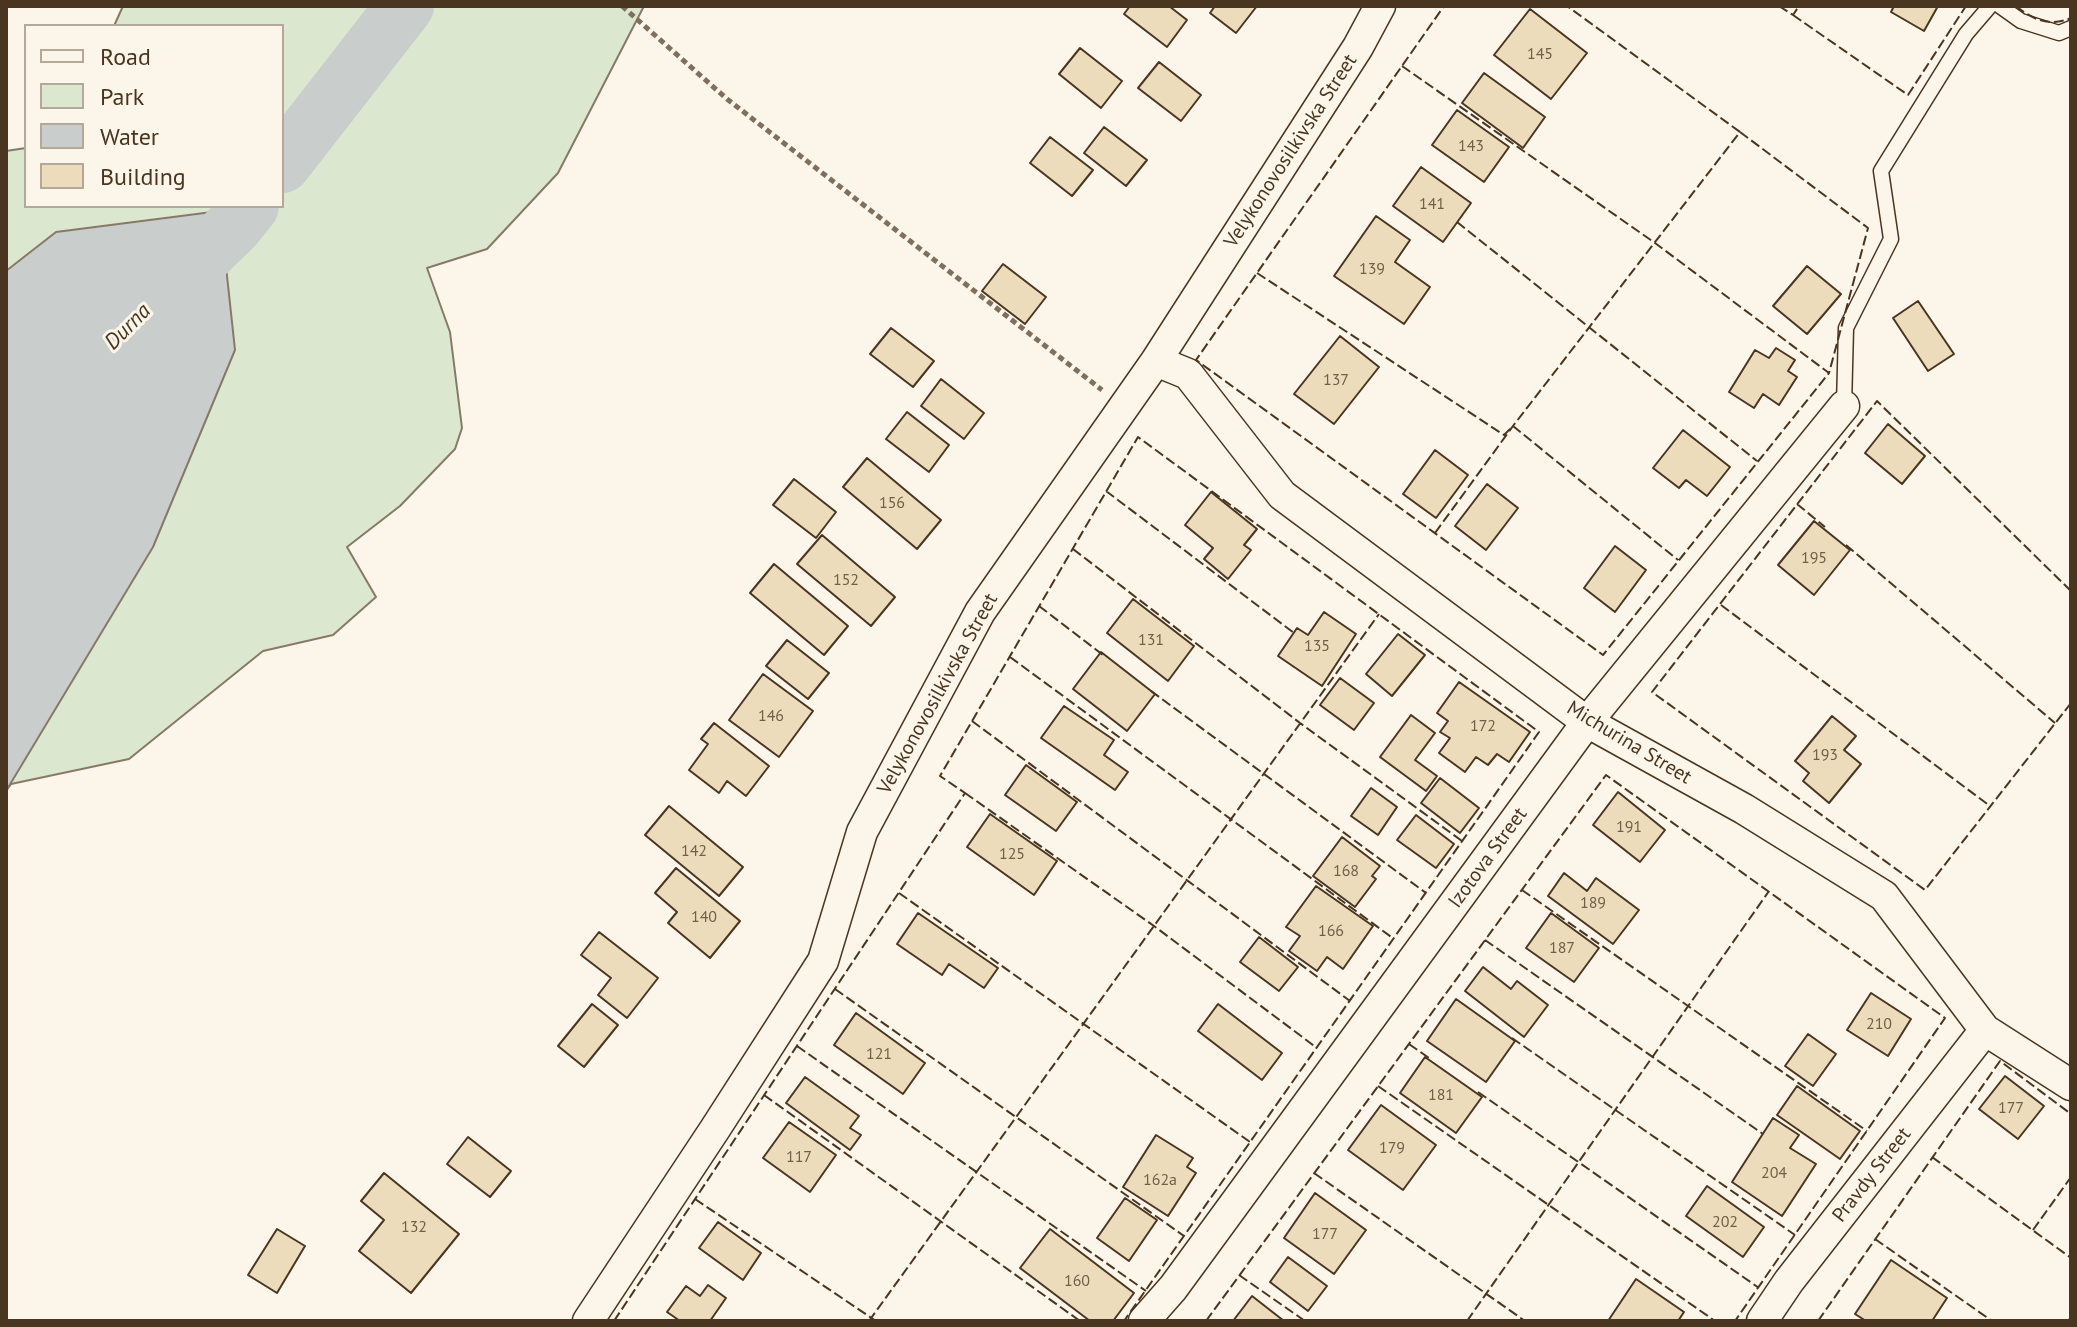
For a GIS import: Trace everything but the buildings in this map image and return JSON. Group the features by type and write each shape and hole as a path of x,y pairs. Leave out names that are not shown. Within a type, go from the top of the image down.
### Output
{"street":[{"name":"Velykonovosilkivska Street","path":"588,1321 823,961 862,832 980,612 1156,361 1358,47 1380,6"},
{"name":"Michurina Street","path":"1156,361 1188,374 1282,495 1587,722 1744,809 1884,896 1985,1030 2071,1085"},
{"name":"Izotova Street","path":"1144,1321 1192,1262 1587,722 1844,406"},
{"name":"Pravdy Street","path":"1762,1321 1789,1281 1985,1030"}],"lane":[{"path":"1844,406 1846,328 1891,239 1881,171 1966,34 1990,6"},
{"path":"2000,6 2021,21 2059,33 2071,28"}],"path":[{"path":"622,6 727,99 1124,407"}],"green space":[{"path":"123,6 644,6 558,173 487,249 427,268 450,332 462,428 455,449 400,506 347,547 376,597 333,635 263,651 129,759 11,784 6,791 6,151 24,148 24,208 284,208 284,24 115,24"}],"water":[{"path":"220,211 235,350 153,547 6,791 6,271 56,232"}],"waterway":[{"name":"Durna","path":"284,161 405,6"},
{"name":"Durna","path":"165,293 248,208"}],"fence":[{"path":"1402,66 1655,243 1829,373 1603,655 1196,360 1444,6"},
{"path":"1435,533 1513,426 1740,132 1567,6"},
{"path":"1779,6 1793,15 1799,6"},
{"path":"1793,15 1908,95 1966,6"},
{"path":"2016,6 2042,21 2056,22 2071,18"},
{"path":"1740,132 1868,228 1829,373"},
{"path":"1457,222 1757,461"},
{"path":"1257,273 1504,435 1513,426 1678,560"},
{"path":"2071,591 1877,401 1652,692 1925,890 2071,703"},
{"path":"614,1321 965,793 940,776 1138,437 1539,732 1124,1321"},
{"path":"1106,491 1294,633"},
{"path":"1797,504 1825,527"},
{"path":"1846,545 2055,723"},
{"path":"1073,549 1300,723 1462,841"},
{"path":"1721,605 1990,806"},
{"path":"1039,606 1103,655"},
{"path":"869,1321 1379,614"},
{"path":"1010,657 1394,939"},
{"path":"1151,691 1426,893"},
{"path":"972,721 1350,1001"},
{"path":"1206,1321 1606,775 1945,1018 1735,1321"},
{"path":"965,793 1154,926 1317,1048"},
{"path":"1522,890 1867,1131"},
{"path":"1467,1321 1769,891"},
{"path":"899,893 1250,1142"},
{"path":"1485,940 1763,1134"},
{"path":"835,989 1184,1236"},
{"path":"1512,1038 1795,1235"},
{"path":"1409,1044 1429,1058"},
{"path":"797,1046 1146,1291"},
{"path":"1818,1321 2000,1061 2071,1114"},
{"path":"1378,1086 1715,1321"},
{"path":"1478,1092 1759,1288"},
{"path":"764,1095 1080,1321"},
{"path":"1932,1157 2071,1258"},
{"path":"1314,1173 1525,1321"},
{"path":"2033,1230 2071,1177"},
{"path":"695,1199 876,1321"},
{"path":"1875,1239 1992,1321"},
{"path":"1239,1275 1305,1321"},
{"path":"2068,1321 2071,1317"}]}
